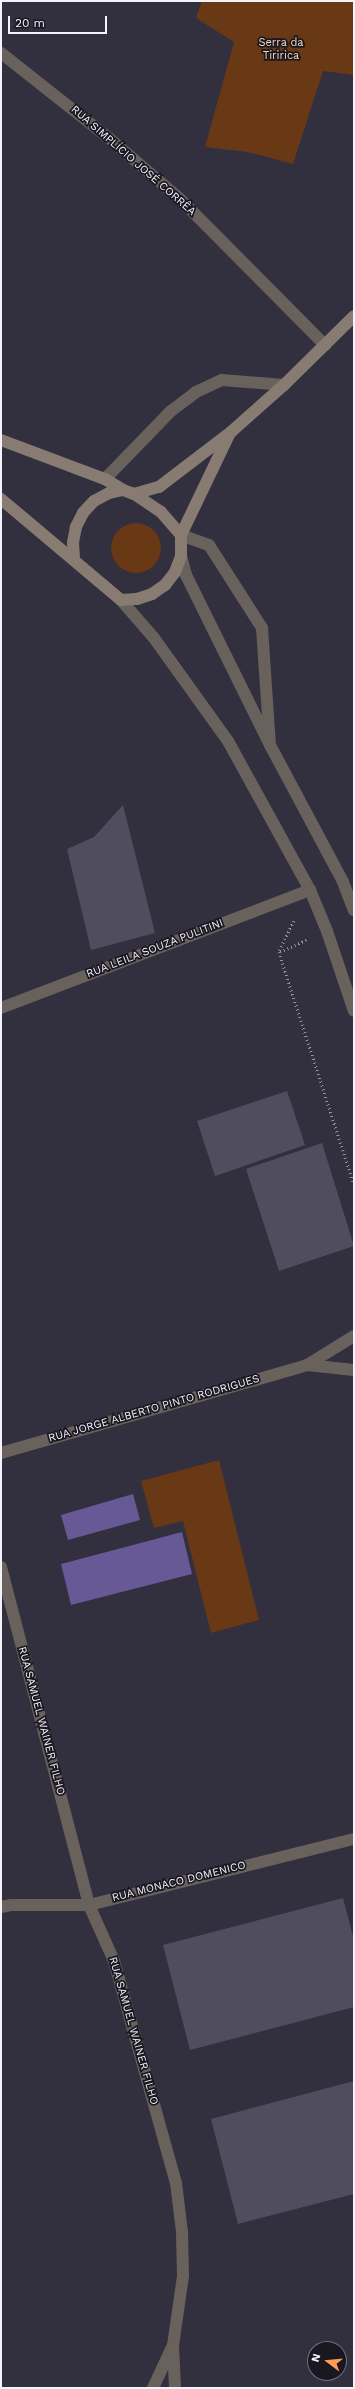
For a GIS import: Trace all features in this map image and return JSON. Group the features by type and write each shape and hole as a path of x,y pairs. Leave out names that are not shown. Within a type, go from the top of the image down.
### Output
{"main road":[{"path":"74,560 73,543 76,527 83,513 104,496 159,487 231,432 284,385 354,316"},
{"path":"1,498 121,600 137,599 152,594 165,584 175,572 181,556 181,535 231,432"},
{"path":"1,440 105,479 161,512 181,535"}],"street":[{"name":"RUA SIMPLÍCIO JOSÉ CORRÊA","path":"1,53 110,139 180,199 325,345"},
{"path":"105,479 171,411 196,392 222,380 284,385"},
{"path":"181,535 209,546 262,628 270,745"},
{"path":"181,556 186,575 270,745 343,882 354,910"},
{"path":"121,600 154,638 228,741 310,890 327,931 354,1011"},
{"name":"RUA LEILA SOUZA PULITINI","path":"1,1008 310,890"},
{"name":"RUA JORGE ALBERTO PINTO RODRIGUES","path":"1,1453 307,1365 354,1336"},
{"name":"RUA JORGE ALBERTO PINTO RODRIGUES","path":"307,1365 354,1370"},
{"name":"RUA SAMUEL WAINER FILHO","path":"1,1567 89,1905 114,1961 176,2183 182,2232 183,2276 173,2345 175,2388"},
{"name":"RUA MONACO DOMENICO","path":"1,1907 11,1905 89,1905 354,1839"},
{"path":"153,2388 173,2345"}],"path":[{"path":"310,890 279,952 354,1184"}],"green space":[{"name":"Serra da Tiririca","path":"202,1 354,1 354,75 323,71 293,164 248,152 205,147 234,42 196,18"},
{"path":"136,523 146,525 154,530 159,538 161,548 159,558 154,566 146,571 136,573 126,571 118,566 113,558 111,548 113,538 118,530 126,525"},
{"path":"219,1460 259,1620 211,1633 183,1521 154,1528 141,1481"}],"shaded area":[{"path":"133,1494 140,1520 68,1540 61,1515"},
{"path":"182,1532 192,1574 71,1605 61,1564"}],"building":[{"path":"123,805 155,933 91,950 67,849 94,837"},
{"path":"287,1091 305,1145 215,1176 197,1121"},
{"path":"322,1143 354,1246 279,1271 246,1169"},
{"path":"343,1898 354,1940 354,2007 190,2050 163,1945"},
{"path":"354,2081 354,2194 238,2224 211,2119"}]}
